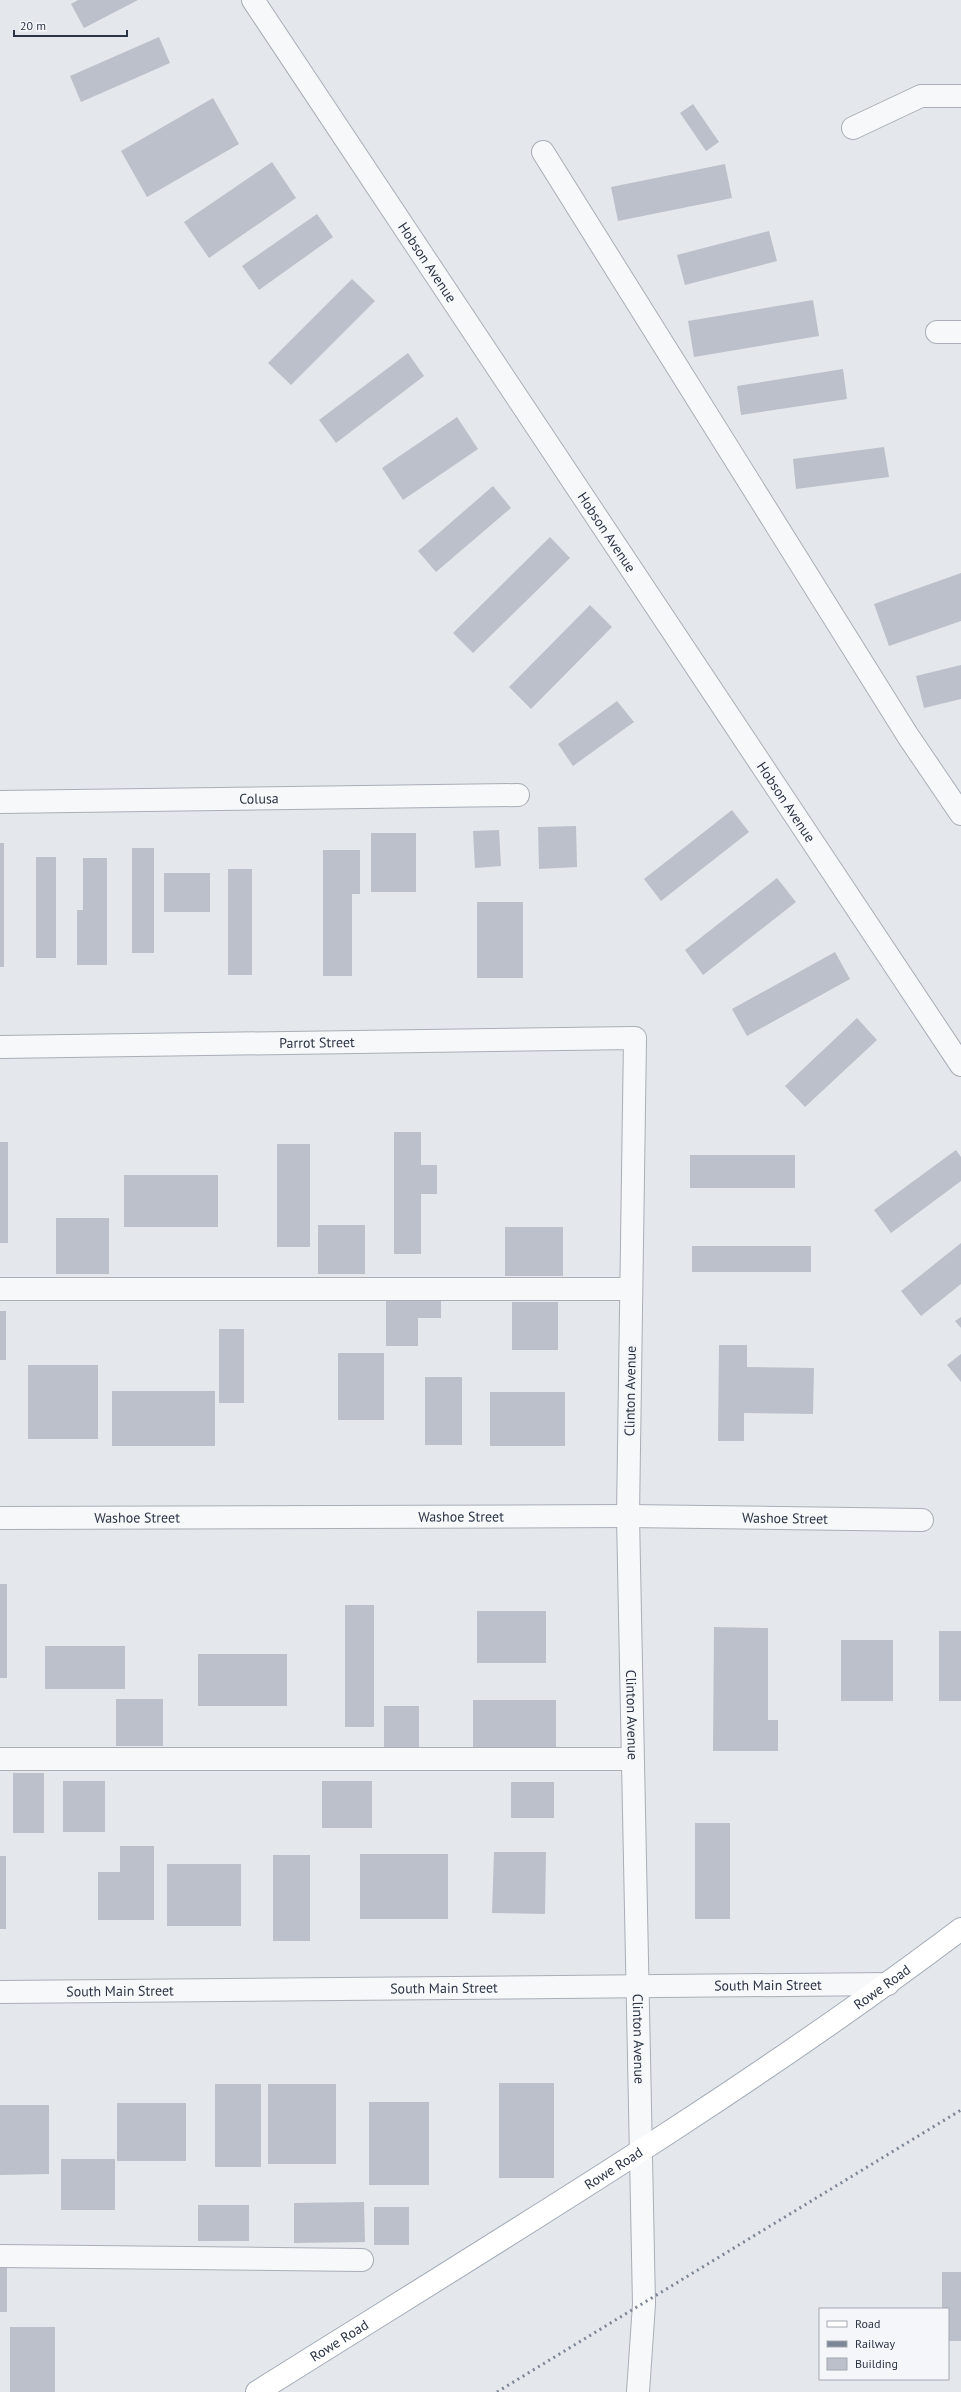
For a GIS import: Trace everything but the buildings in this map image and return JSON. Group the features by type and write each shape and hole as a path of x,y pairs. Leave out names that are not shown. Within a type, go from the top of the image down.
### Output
{"main road":[{"name":"Rowe Road","path":"256,2392 641,2150 888,1984 961,1928"}],"street":[{"name":"Hobson Avenue","path":"252,0 961,1065"},
{"path":"853,128 921,96 961,96"},
{"path":"543,152 908,736 961,814"},
{"path":"936,332 961,332"},
{"name":"Colusa","path":"0,802 518,794"},
{"name":"Parrot Street","path":"0,1047 635,1038"},
{"name":"Clinton Avenue","path":"635,1038 628,1516 636,1985 644,2304 638,2392"},
{"path":"0,1289 631,1289"},
{"name":"Washoe Street","path":"0,1518 628,1516 922,1520"},
{"path":"0,1758 632,1758"},
{"name":"South Main Street","path":"0,1992 636,1985 888,1984"},
{"path":"0,2256 362,2260"}],"railway":[{"path":"497,2392 961,2110"}]}
